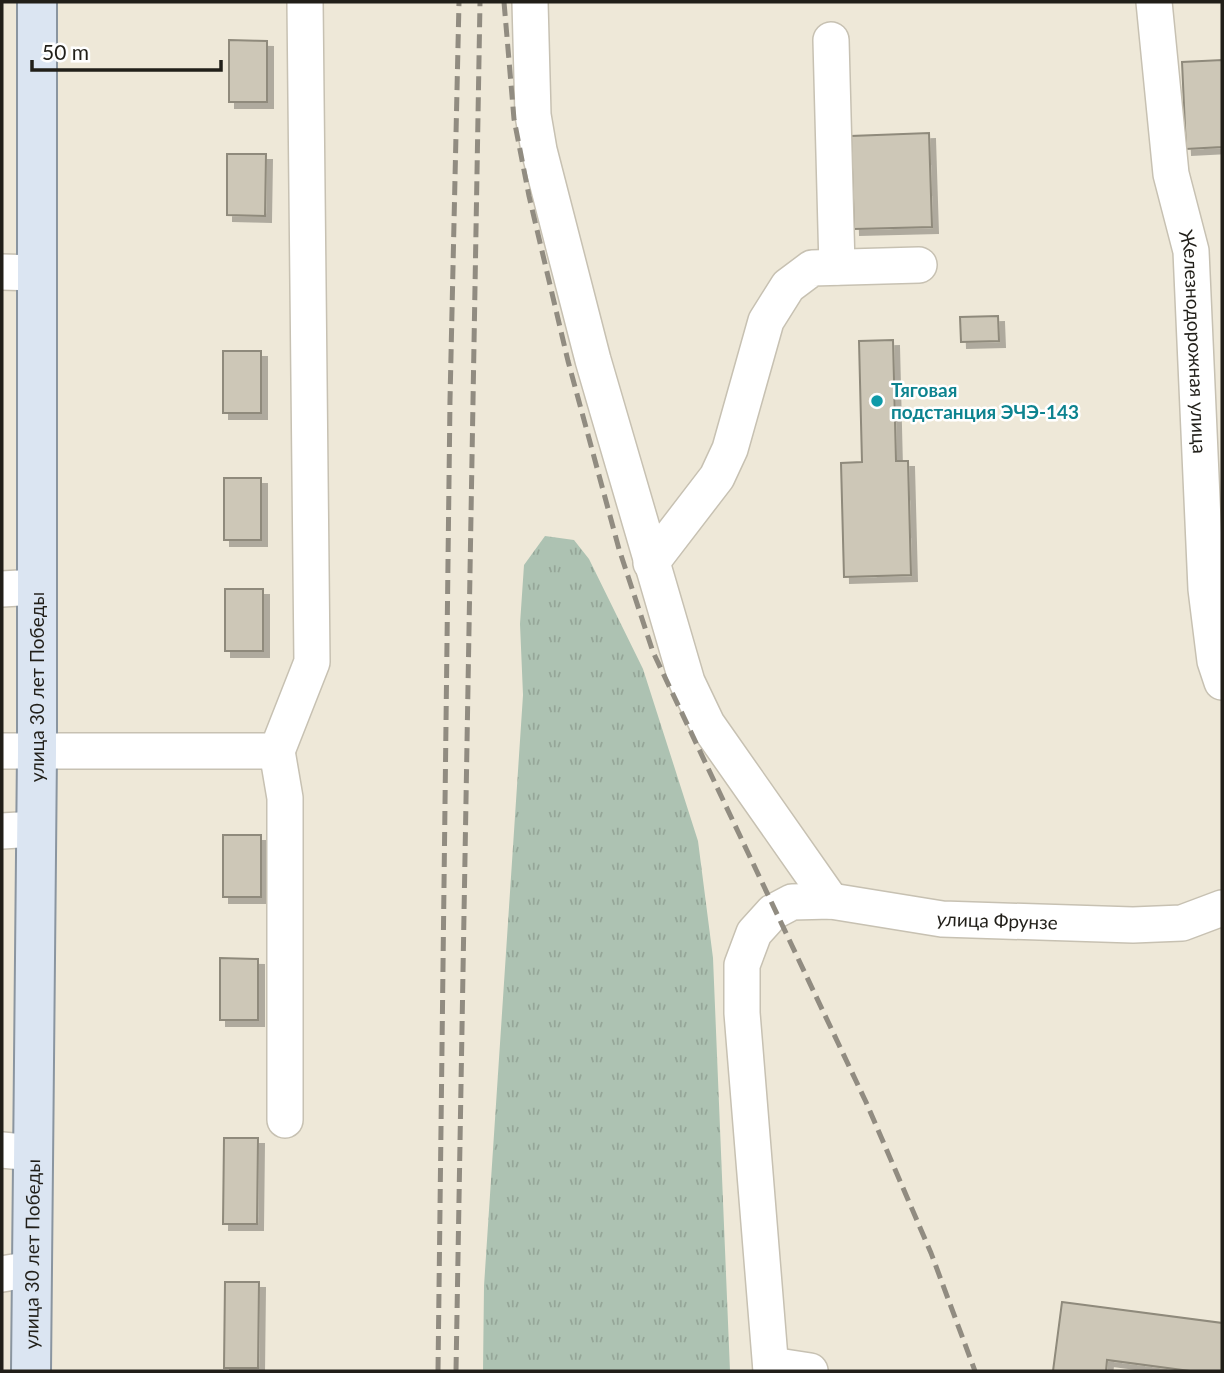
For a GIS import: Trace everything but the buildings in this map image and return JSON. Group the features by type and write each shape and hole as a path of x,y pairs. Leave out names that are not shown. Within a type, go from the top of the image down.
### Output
{"main road":[{"name":"улица 30 лет Победы","path":"32,1371 17,1271 19,273 37,2"}],"street":[{"path":"285,1120 285,798 277,751 312,662 305,2"},
{"path":"530,2 533,116 540,150 593,360 687,682 707,724 831,901"},
{"name":"Железнодорожная улица","path":"1154,2 1171,174 1191,251 1206,589 1215,661 1222,682"},
{"path":"831,40 837,267"},
{"path":"651,563 717,477 730,449 766,321 788,286 812,268 919,265"},
{"path":"19,751 277,751"},
{"name":"улица Фрунзе","path":"771,1368 743,1013 742,965 754,933 773,912 805,899 942,919 1133,925 1182,923 1222,908"},
{"path":"771,1368 810,1371"}],"green space":[{"path":"545,536 574,540 589,559 643,669 698,841 713,958 730,1371 483,1371 484,1286 523,695 520,624 524,565"}],"railway":[{"path":"438,1371 450,400 459,2"},
{"path":"456,1371 480,2"},
{"path":"504,2 514,119 529,196 568,361 619,549 653,652 866,1102 931,1253 975,1371"}],"place":[{"name":"Тяговая подстанция ЭЧЭ-143","path":"877,401"}]}
